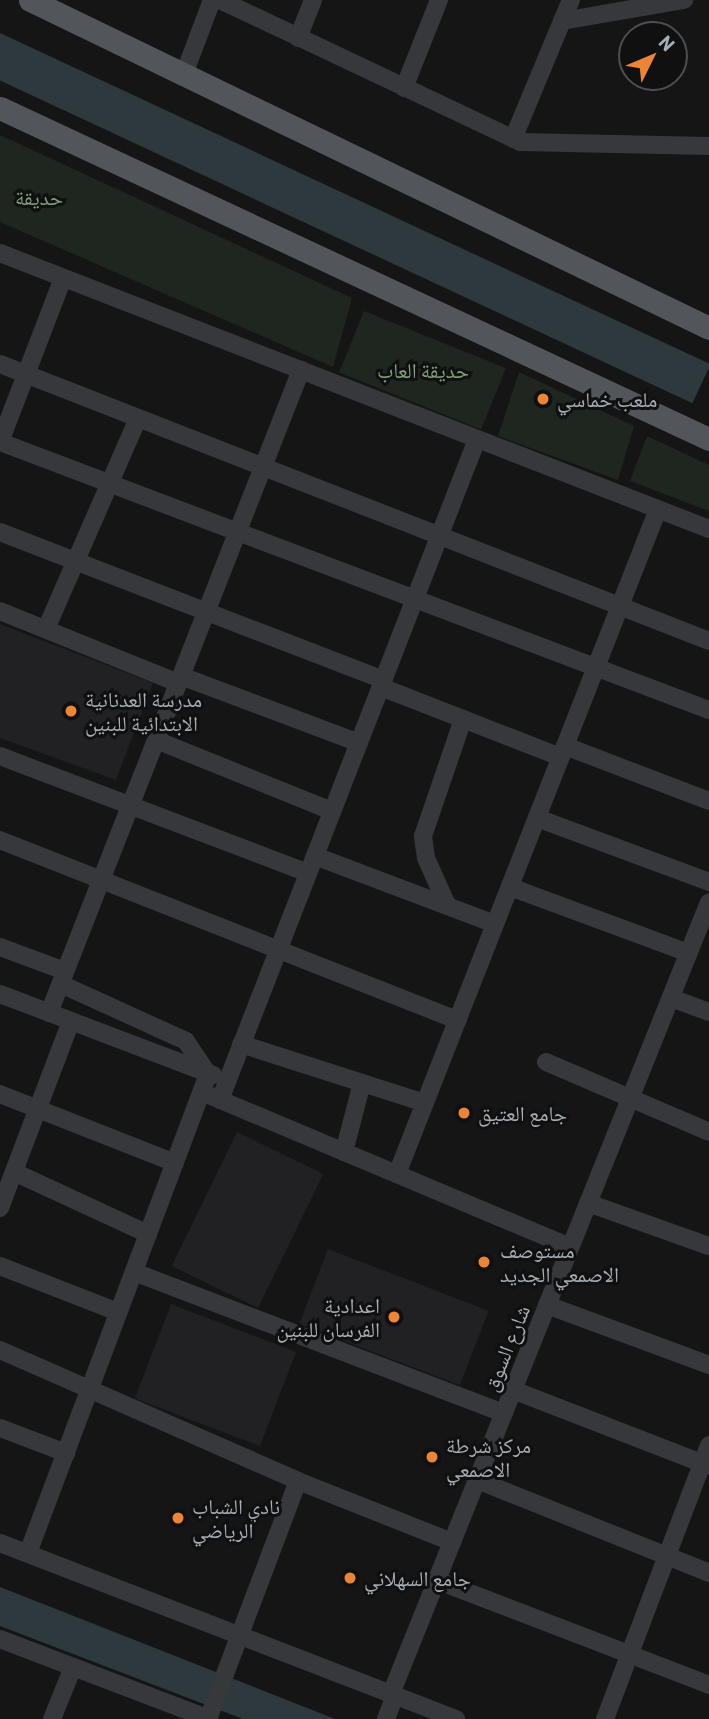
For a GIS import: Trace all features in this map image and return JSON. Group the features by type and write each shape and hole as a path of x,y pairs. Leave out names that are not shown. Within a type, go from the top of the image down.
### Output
{"main road":[{"path":"30,0 709,328"},
{"path":"0,108 709,439"}],"street":[{"path":"183,76 212,0"},
{"path":"220,0 513,139 709,146"},
{"path":"298,38 313,0"},
{"path":"404,88 439,0"},
{"path":"513,139 571,0"},
{"path":"562,21 684,0"},
{"path":"0,253 709,529"},
{"path":"63,278 0,442 709,710"},
{"path":"0,364 709,641"},
{"path":"49,1013 301,370"},
{"path":"47,629 138,418"},
{"path":"220,1100 477,439"},
{"path":"397,1174 658,509"},
{"path":"0,532 207,611 463,719 709,801"},
{"path":"0,611 180,680 359,743"},
{"path":"447,905 426,858 423,836 463,719"},
{"path":"156,740 332,811"},
{"path":"0,755 308,873"},
{"path":"537,818 709,882"},
{"path":"0,840 458,1020"},
{"path":"315,856 495,924"},
{"path":"510,887 688,953"},
{"name":"شارع السوق","path":"386,1719 436,1580 708,909"},
{"path":"0,947 186,1041 208,1074"},
{"path":"0,994 227,1081"},
{"path":"671,998 709,1012"},
{"path":"0,1208 71,1021"},
{"path":"241,1044 425,1103"},
{"path":"546,1062 629,1101 709,1132"},
{"path":"28,1553 208,1074"},
{"path":"344,1152 362,1083"},
{"path":"201,1092 570,1247"},
{"path":"0,1094 175,1163"},
{"path":"14,1172 148,1234"},
{"path":"588,1203 709,1246"},
{"path":"0,1266 118,1312"},
{"path":"134,1272 504,1413"},
{"path":"547,1305 709,1365"},
{"path":"0,1350 298,1481 452,1542"},
{"path":"513,1390 705,1465"},
{"path":"0,1428 66,1453"},
{"path":"605,1719 705,1465 709,1445"},
{"path":"477,1480 709,1573"},
{"path":"0,1639 208,1719 298,1481"},
{"path":"0,1542 456,1719"},
{"path":"436,1580 709,1685"},
{"path":"52,1719 73,1667"}],"shaded area":[{"path":"0,33 709,364 692,403 0,80"},
{"name":"مدرسة العدنانية الابتدائية للبنين","path":"0,624 153,683 116,780 0,738"},
{"path":"237,1132 323,1174 258,1308 172,1266"},
{"name":"اعدادية الفرسان للبنين","path":"328,1249 489,1311 460,1385 299,1324"},
{"path":"171,1304 296,1352 260,1446 135,1398"},
{"path":"0,1587 335,1719 243,1719 0,1626"}],"green space":[{"name":"حديقة","path":"0,135 352,298 333,367 0,222"},
{"name":"حديقة العاب","path":"364,311 506,368 481,430 339,372"},
{"name":"ملعب خماسي","path":"519,372 634,426 618,480 498,436"},
{"path":"647,436 709,465 709,511 630,481"}],"place":[{"name":"ملعب خماسي","path":"543,399"},
{"name":"مدرسة العدنانية الابتدائية للبنين","path":"71,711"},
{"name":"جامع العتيق","path":"464,1113"},
{"name":"مستوصف الاصمعي الجديد","path":"484,1262"},
{"name":"اعدادية الفرسان للبنين","path":"394,1317"},
{"name":"مركز شرطة الاصمعي","path":"432,1457"},
{"name":"نادي الشباب الرياضي","path":"178,1518"},
{"name":"جامع السهلاني","path":"350,1578"}]}
